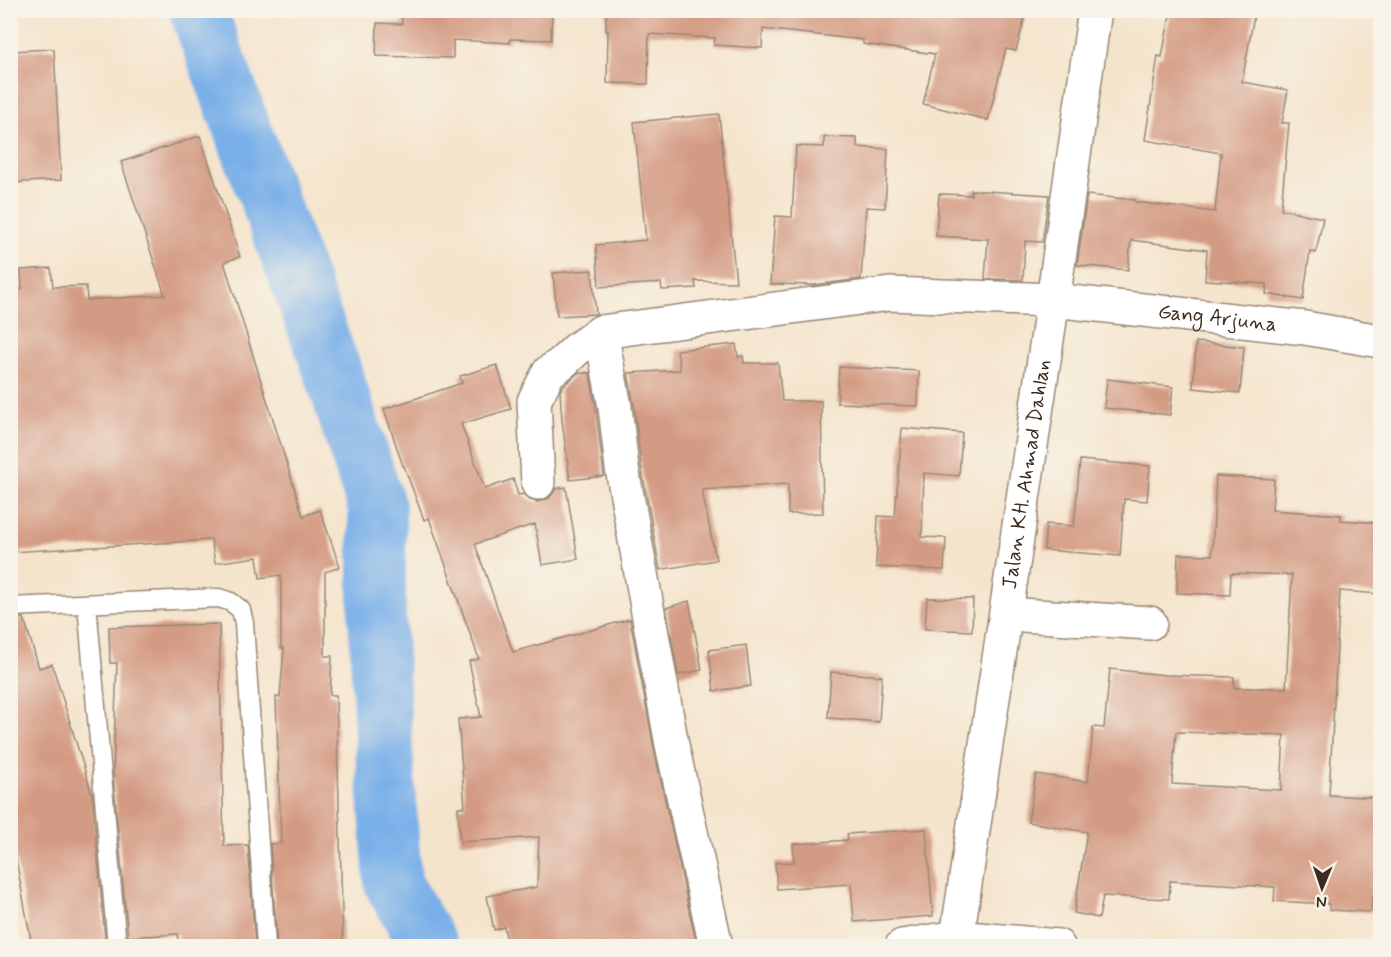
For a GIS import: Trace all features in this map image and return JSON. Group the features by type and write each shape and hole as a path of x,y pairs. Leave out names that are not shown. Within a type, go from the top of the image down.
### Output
{"street":[{"name":"Jalan KH. Ahmad Dahlan","path":"956,942 1095,10"},
{"name":"Gang Arjuna","path":"601,332 890,294 1053,300 1305,328 1380,341"},
{"path":"538,483 534,401 549,372 601,332 615,407 622,468 672,745 716,946"},
{"path":"1005,614 1150,623"},
{"path":"902,946 956,942 1058,946"}],"lane":[{"path":"10,607 219,598 231,602 241,610 244,623 266,946"},
{"path":"87,604 117,946"}],"building":[{"path":"402,10 552,10 551,40 510,39 510,43 453,40 453,58 376,56 377,23 402,24"},
{"path":"606,10 1000,10 1025,17 1016,51 1006,49 988,120 923,104 935,54 863,44 863,40 763,29 762,48 714,45 715,38 649,34 648,84 607,83"},
{"path":"1171,10 1255,10 1242,82 1288,90 1282,123 1289,123 1281,209 1323,218 1316,253 1310,251 1303,300 1266,294 1267,284 1205,280 1207,250 1131,240 1128,270 1077,265 1087,195 1215,212 1221,153 1145,140 1158,56 1162,57"},
{"path":"54,49 61,180 10,183 10,51"},
{"path":"719,114 736,282 695,281 696,288 662,290 661,283 599,287 596,245 646,240 634,122"},
{"path":"200,136 240,257 224,262 303,516 320,510 340,567 325,572 325,656 332,656 330,695 336,695 343,946 277,946 270,844 281,843 276,697 280,697 284,648 281,648 281,575 260,578 257,557 215,563 211,540 10,552 10,290 22,289 21,270 51,268 53,287 86,286 87,300 165,295 121,162"},
{"path":"824,137 857,138 857,147 888,149 885,208 866,207 861,279 814,285 770,284 775,216 792,217 796,146 824,147"},
{"path":"971,190 1049,195 1042,242 1025,241 1023,280 985,279 988,239 936,236 939,194 971,195"},
{"path":"592,270 596,314 557,316 553,273"},
{"path":"1196,342 1244,347 1240,393 1193,388"},
{"path":"736,344 738,357 743,356 744,363 778,363 782,401 821,401 823,513 788,514 788,484 702,490 716,560 660,570 641,465 628,373 680,370 677,350"},
{"path":"497,365 511,409 461,424 485,489 513,479 518,495 523,494 530,500 538,502 549,498 555,489 566,487 578,559 542,565 535,524 475,544 513,652 630,619 654,749 697,946 508,946 504,927 494,930 487,896 537,887 539,837 460,842 458,807 465,807 458,719 481,717 469,661 479,659 429,518 424,520 384,409 462,383 460,376"},
{"path":"839,367 919,371 918,406 837,403"},
{"path":"578,373 590,373 604,476 570,480 560,391"},
{"path":"1107,379 1173,387 1170,415 1104,408"},
{"path":"902,428 962,433 959,476 924,473 922,537 946,538 944,570 876,567 878,516 895,517"},
{"path":"1080,460 1150,466 1147,501 1124,499 1120,556 1044,550 1046,524 1074,526"},
{"path":"1216,476 1274,479 1272,510 1341,515 1341,520 1380,523 1380,594 1340,591 1329,795 1380,798 1380,897 1372,896 1371,912 1329,910 1329,904 1274,901 1275,887 1170,881 1169,899 1103,896 1099,918 1074,913 1087,832 1028,822 1036,774 1088,782 1093,727 1104,728 1110,669 1165,675 1234,677 1234,688 1286,688 1292,575 1231,573 1230,595 1177,593 1178,554 1212,555","holes":["1176,732 1284,735 1281,790 1172,784"]},
{"path":"927,598 973,599 972,631 925,629"},
{"path":"689,601 702,670 678,675 666,608"},
{"path":"10,618 24,618 39,668 52,664 92,794 105,938 102,939 102,946 32,946 10,827"},
{"path":"219,624 224,846 248,845 255,946 178,946 178,934 128,937 113,775 117,663 110,663 109,627"},
{"path":"746,645 751,686 714,691 709,650"},
{"path":"831,672 882,676 879,722 828,718"},
{"path":"926,829 933,916 854,922 851,884 777,889 775,863 794,862 793,844 848,840 847,834"}],"waterway":[{"path":"198,10 333,372 377,508 377,616 393,883 429,946"}]}
